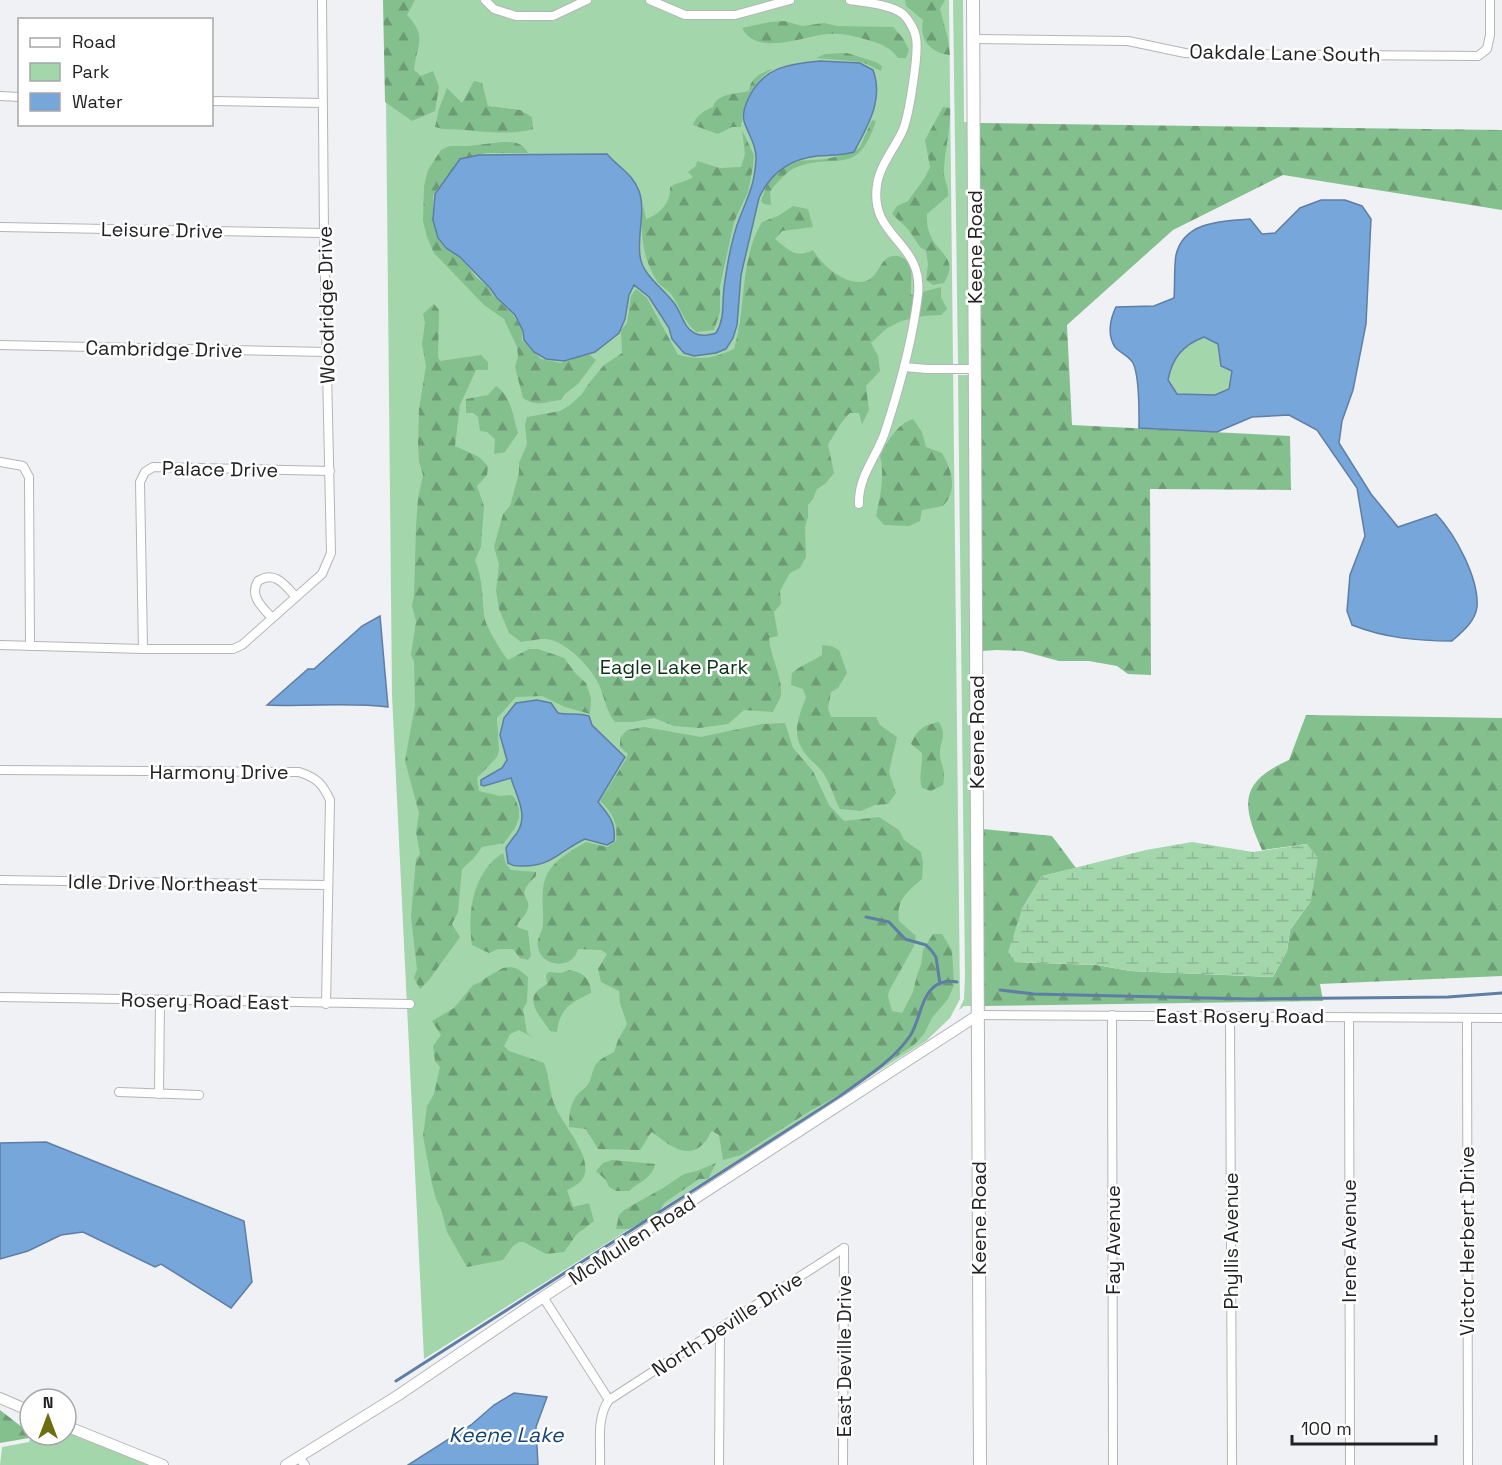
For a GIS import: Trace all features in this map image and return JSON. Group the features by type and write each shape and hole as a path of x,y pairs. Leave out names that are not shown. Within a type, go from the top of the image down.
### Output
{"main road":[{"name":"Keene Road","path":"973,0 980,1465"}],"street":[{"name":"Woodridge Drive","path":"0,645 233,649 242,645 322,574 331,553 322,0"},
{"path":"484,0 494,9 516,16 553,16 587,0"},
{"path":"650,0 685,15 735,15 790,0"},
{"path":"850,0 892,9 903,15 912,25 916,37 908,114 903,130 877,182 876,199 877,212 882,222 911,257 918,279 918,296 904,367 886,430 859,489 859,504"},
{"name":"Oakdale Lane South","path":"974,39 1128,41 1185,53 1210,54 1478,56 1487,50 1490,35 1490,0"},
{"path":"0,96 18,97"},
{"path":"213,101 322,103"},
{"name":"Leisure Drive","path":"0,227 324,233"},
{"name":"Cambridge Drive","path":"0,345 327,352"},
{"path":"904,367 976,369"},
{"path":"0,462 23,466 29,477 30,646"},
{"name":"Palace Drive","path":"143,649 140,482 145,472 153,467 330,471"},
{"path":"272,618 257,600 254,592 258,581 267,577 279,579 296,597"},
{"name":"Harmony Drive","path":"0,770 299,772 314,777 324,788 330,800 326,1004"},
{"name":"Idle Drive Northeast","path":"0,880 327,885"},
{"name":"Rosery Road East","path":"0,998 410,1004"},
{"path":"159,1094 160,1000"},
{"name":"East Rosery Road","path":"978,1015 1502,1018"},
{"name":"McMullen Road","path":"286,1465 302,1461 543,1298 978,1015"},
{"name":"Fay Avenue","path":"1112,1015 1113,1465"},
{"name":"Phyllis Avenue","path":"1230,1016 1232,1465"},
{"name":"Irene Avenue","path":"1349,1017 1350,1465"},
{"name":"Victor Herbert Drive","path":"1467,1018 1468,1465"},
{"path":"119,1092 200,1095"},
{"name":"North Deville Drive","path":"609,1400 844,1248"},
{"name":"East Deville Drive","path":"843,1465 844,1248"},
{"path":"543,1298 609,1400 601,1418 600,1465"},
{"path":"719,1465 720,1328"},
{"path":"0,1398 18,1406"},
{"path":"78,1431 163,1465"}],"green space":[{"path":"383,0 415,0 407,15 419,35 414,70 421,76 433,71 439,87 435,111 412,121 385,102"},
{"name":"Eagle Lake Park","path":"385,0 949,0 960,999 950,1018 926,1041 424,1359 392,695"},
{"path":"905,0 945,0 940,9 950,55 937,51 928,44 923,33 923,20 906,6"},
{"path":"953,0 963,0 964,122 969,122 971,364 958,364"},
{"path":"785,21 802,26 824,23 837,26 893,27 903,38 909,50 906,58 898,58 889,49 879,44 835,34 782,43 759,42 749,37 742,28"},
{"path":"847,53 876,62 882,66 881,71 862,62 816,58 825,54"},
{"path":"772,69 758,81 750,94 744,109 741,127 732,127 718,134 693,125 698,116 713,107 718,99 749,91 754,79"},
{"path":"474,81 482,83 488,106 520,110 532,117 533,129 501,133 435,127 447,88 462,103"},
{"path":"943,107 950,108 944,169 948,196 927,214 927,218 928,230 936,245 947,258 949,271 944,283 933,285 926,280 928,264 926,251 892,214 897,206 908,201 930,167 925,140"},
{"path":"872,120 876,121 869,139 853,157 797,167 789,171 770,192 771,205 761,201 767,184 784,167 799,161 826,159 851,153 860,147"},
{"path":"979,123 1502,130 1502,210 1283,175 1173,230 1067,325 1072,425 1290,436 1291,490 1150,489 1151,675 1128,674 1117,666 1089,661 1059,661 1022,651 982,651"},
{"path":"742,130 754,155 748,192 734,222 720,286 720,312 714,330 696,332 686,320 672,295 657,281 648,263 642,235 643,205 646,219 660,211 667,203 670,187 693,177 688,172 696,166 697,161 720,168 741,167 745,154"},
{"path":"518,143 528,153 486,153 460,159 433,195 433,220 438,239 444,247 462,259 514,316 522,329 522,340 541,359 561,363 590,355 596,360 578,384 561,400 533,403 523,398 515,367 518,356 517,347 504,319 484,305 434,253 423,221 424,186 428,170 441,150 450,146"},
{"path":"793,206 808,209 813,227 782,231 775,239 788,250 801,254 813,250 835,273 858,282 871,279 889,257 901,257 910,265 911,295 941,287 941,297 947,309 941,315 901,321 886,329 871,343 878,356 880,371 866,386 869,410 862,424 859,413 850,413 828,444 834,473 825,484 817,489 808,505 805,527 806,557 800,568 790,573 780,591 781,604 774,612 778,636 769,638 781,688 780,697 773,712 744,710 728,724 699,728 674,726 654,718 633,722 615,722 600,687 578,657 553,641 542,639 521,642 509,633 499,609 496,591 499,564 494,547 503,514 510,506 519,473 519,463 527,444 525,425 527,417 560,411 570,405 582,394 604,365 622,353 621,330 627,323 631,296 636,289 647,298 678,355 707,358 734,349 741,317 746,268 755,237 762,222 778,216"},
{"path":"434,304 439,310 438,357 440,361 481,355 488,362 488,370 476,370 460,405 455,446 479,457 488,466 487,475 477,486 484,506 481,547 475,560 481,581 487,625 508,660 529,649 538,649 564,658 586,683 591,698 590,714 565,707 542,696 516,697 497,718 499,751 497,757 477,778 479,791 500,796 511,795 515,798 519,809 519,818 504,843 482,847 462,869 458,912 452,924 460,937 420,989 414,978 417,969 411,917 416,859 420,854 416,832 419,813 405,761 415,705 414,661 411,655 416,621 412,606 418,498 423,475 418,444 419,409 426,366 422,344 425,323 423,314"},
{"path":"1204,337 1218,344 1221,366 1232,371 1229,389 1215,395 1177,394 1168,380 1172,365 1184,348"},
{"path":"958,375 971,375 973,1006 964,1006 959,1010 964,999 965,976"},
{"path":"496,386 508,401 518,433 505,452 494,454 495,439 487,432 480,431 478,417 473,413 466,413 466,399 488,395"},
{"path":"913,419 922,432 926,447 942,453 946,460 951,473 951,493 943,506 922,510 920,521 909,526 884,525 876,516 882,479 880,456 897,429"},
{"path":"822,645 839,650 847,673 838,688 831,692 828,708 831,717 876,717 880,725 897,737 889,772 896,793 888,804 875,805 861,811 840,809 824,774 807,756 799,741 798,720 806,697 803,689 791,685 792,673 822,655"},
{"path":"1306,715 1502,718 1502,976 1320,984 1323,1001 983,1006 983,829 1052,836 1076,868 1042,876 1022,909 1015,962 1097,965 1130,971 1273,977 1287,951 1290,930 1311,901 1307,844 1262,850 1248,808 1249,797 1260,777 1289,760"},
{"path":"939,722 943,732 940,756 944,780 943,785 931,791 922,788 920,780 922,753 911,744 921,729"},
{"path":"785,723 793,748 813,771 829,805 844,821 879,817 899,830 904,840 921,852 922,879 907,892 899,907 899,921 916,936 914,946 889,991 892,1011 902,1013 913,992 923,950 933,934 942,934 952,950 954,985 948,999 915,1044 843,1093 741,1155 723,1160 719,1135 712,1131 705,1142 691,1151 677,1149 652,1132 640,1150 598,1149 586,1129 569,1127 570,1109 575,1098 589,1082 596,1064 614,1052 627,1024 620,1003 619,991 601,982 598,969 607,954 601,950 578,949 569,961 558,964 547,961 540,953 538,941 543,925 543,887 548,873 563,856 586,842 607,847 616,841 614,819 600,801 628,754 620,747 620,738 627,730 644,727 701,737 762,724"},
{"path":"1192,842 1253,852 1307,844 1318,858 1311,901 1290,930 1287,951 1273,977 1130,971 1097,965 1015,962 1008,952 1022,909 1042,876 1146,850"},
{"path":"503,853 506,864 511,870 536,872 536,876 525,889 528,906 517,927 528,931 531,956 528,960 520,958 513,949 498,949 489,953 472,945 471,919 474,894 485,871"},
{"path":"503,968 518,969 528,977 527,1002 523,1009 527,1033 534,1038 519,1030 510,1034 504,1046 509,1051 544,1063 554,1103 583,1156 585,1166 584,1175 579,1183 567,1190 573,1207 589,1203 594,1221 577,1234 564,1252 546,1254 524,1242 519,1242 513,1246 503,1260 467,1267 447,1232 432,1184 423,1136 427,1106 434,1094 440,1067 435,1061 433,1046 441,1035 432,1021 454,1008 473,985"},
{"path":"569,970 585,977 590,984 591,993 564,1011 557,1032 550,1031 535,1009 533,999 537,991 547,984 546,975 549,972 561,973"},
{"path":"612,1160 655,1164 648,1177 629,1191 616,1191 609,1187 606,1180 596,1171 603,1163"},
{"path":"716,1163 708,1179 699,1179 664,1203 658,1214 629,1229 616,1229 619,1215 624,1210 684,1174"},
{"path":"0,1410 18,1424 18,1440 0,1443"},
{"path":"78,1437 149,1465 0,1465 2,1447 18,1444 18,1447 78,1447"}],"water":[{"path":"820,61 860,63 873,70 877,92 873,112 854,152 798,160 782,169 764,189 759,198 741,275 737,325 726,349 694,356 684,353 672,339 669,328 649,297 634,285 619,333 595,352 564,361 546,359 534,352 524,340 523,331 515,315 460,257 446,248 438,238 433,220 435,194 460,159 479,155 607,154 629,175 639,191 642,207 639,248 645,269 674,303 690,330 703,335 716,333 722,317 724,288 732,243 754,177 755,150 743,118 746,104 754,88 769,74 787,66"},
{"path":"1321,200 1345,200 1362,206 1371,219 1366,324 1353,390 1342,421 1339,443 1371,494 1398,527 1436,514 1458,545 1474,583 1477,607 1471,622 1452,641 1401,638 1352,625 1347,611 1350,575 1365,536 1357,488 1317,430 1289,415 1252,417 1217,432 1139,428 1139,395 1135,369 1133,363 1115,347 1110,332 1116,307 1154,306 1174,298 1176,255 1180,244 1196,229 1216,222 1250,219 1262,234 1275,233 1300,208","holes":["1204,337 1218,344 1221,366 1232,371 1229,389 1215,395 1177,394 1168,380 1172,365 1184,348"]},
{"path":"380,616 388,707 267,705 308,669 314,669 362,626"},
{"path":"537,700 551,703 558,713 589,716 592,725 625,757 598,802 611,820 614,841 607,845 585,839 548,861 532,866 516,866 508,863 506,848 517,833 522,812 511,778 484,786 481,785 481,780 502,768 507,760 500,735 504,718 516,703"},
{"path":"46,1142 244,1221 252,1282 231,1308 161,1264 155,1267 83,1232 61,1235 28,1251 0,1259 0,1143"},
{"name":"Keene Lake","path":"514,1393 547,1397 536,1427 538,1465 408,1465 471,1425 494,1405"}],"waterway":[{"path":"866,917 889,922 905,939 926,945 936,957 940,984"},
{"path":"396,1381 839,1097 877,1069 903,1045 913,1030 926,997 935,986 945,981 957,982"},
{"path":"1000,990 1034,994 1250,999 1448,997 1502,993"}]}
